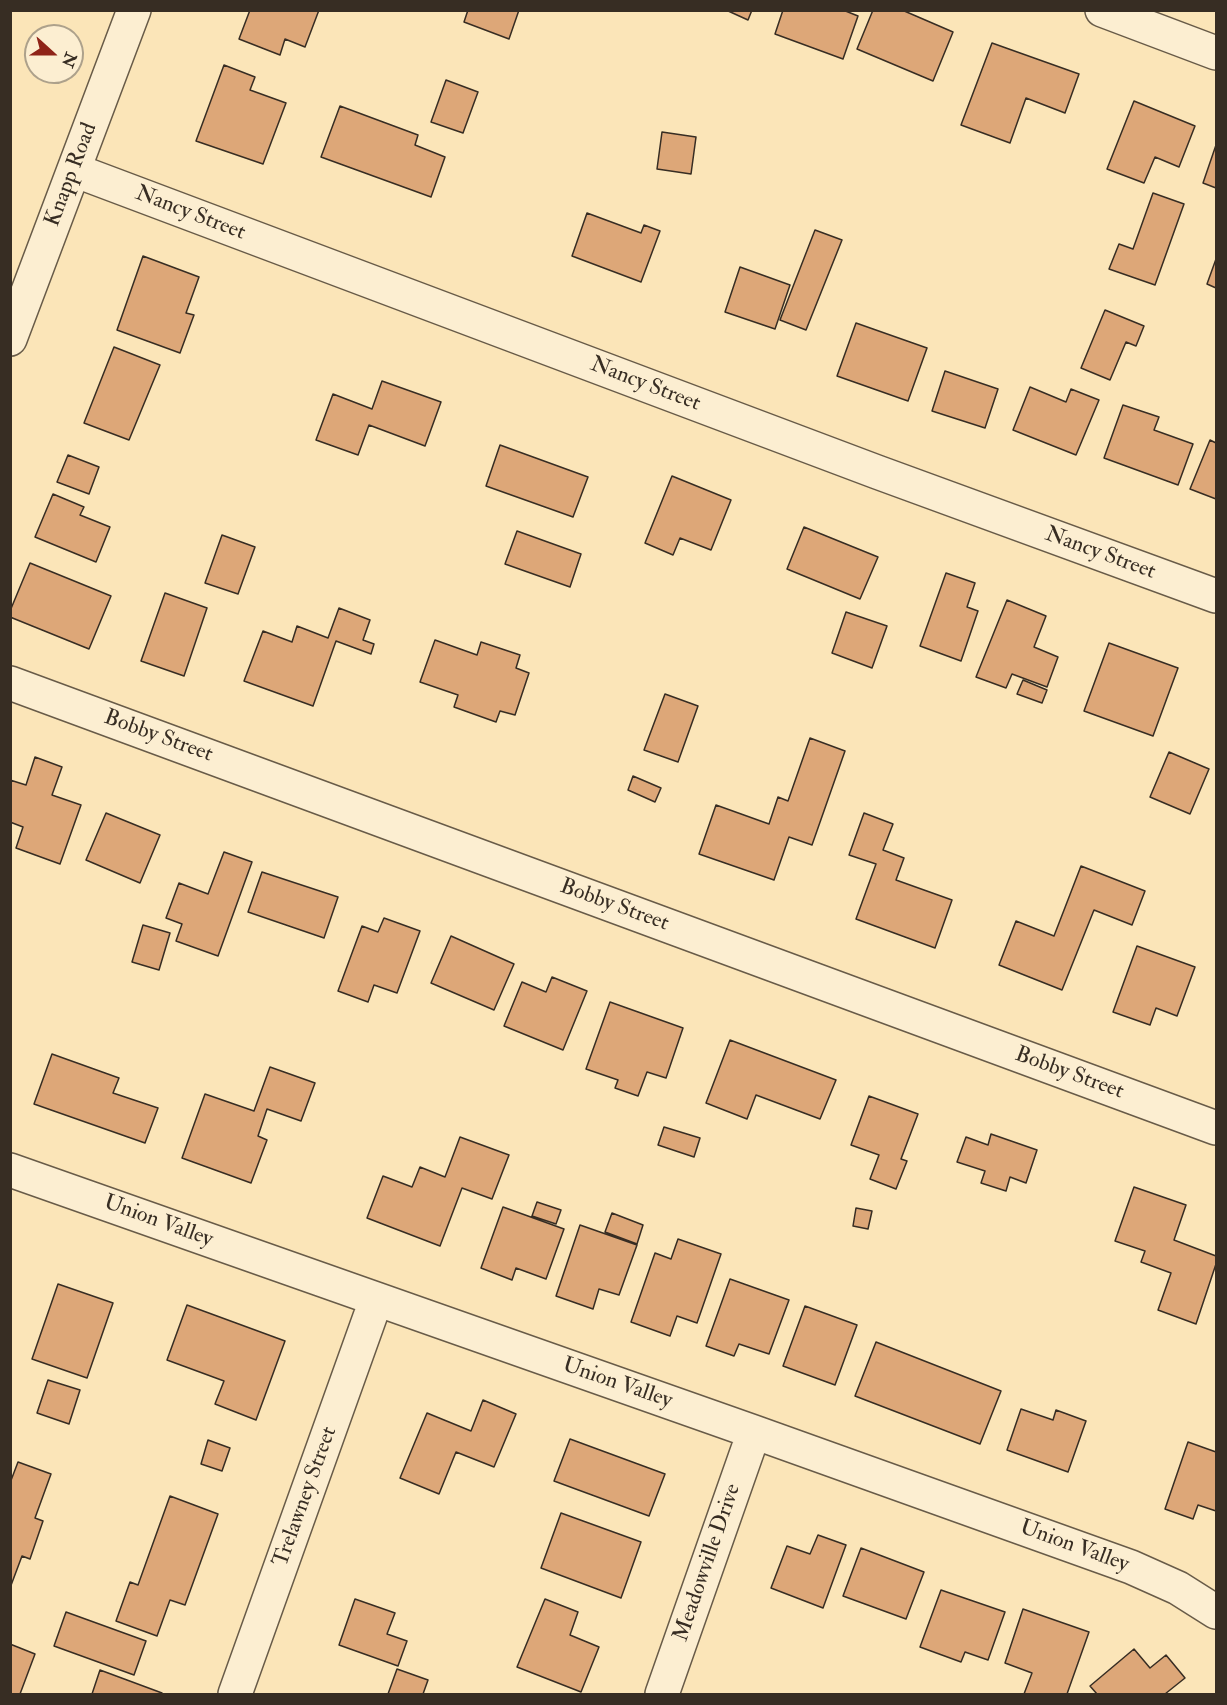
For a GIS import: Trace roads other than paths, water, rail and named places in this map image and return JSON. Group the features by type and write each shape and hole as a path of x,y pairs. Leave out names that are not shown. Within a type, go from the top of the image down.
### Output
{"street":[{"name":"Knapp Road","path":"10,339 134,10"},
{"path":"1102,10 1216,53"},
{"name":"Nancy Street","path":"74,170 877,472 1216,596"},
{"name":"Bobby Street","path":"10,683 1216,1128"},
{"name":"Union Valley","path":"10,1170 1131,1567 1178,1588 1216,1612"},
{"name":"Trelawney Street","path":"235,1695 376,1300"},
{"name":"Meadowville Drive","path":"662,1695 754,1432"}]}
